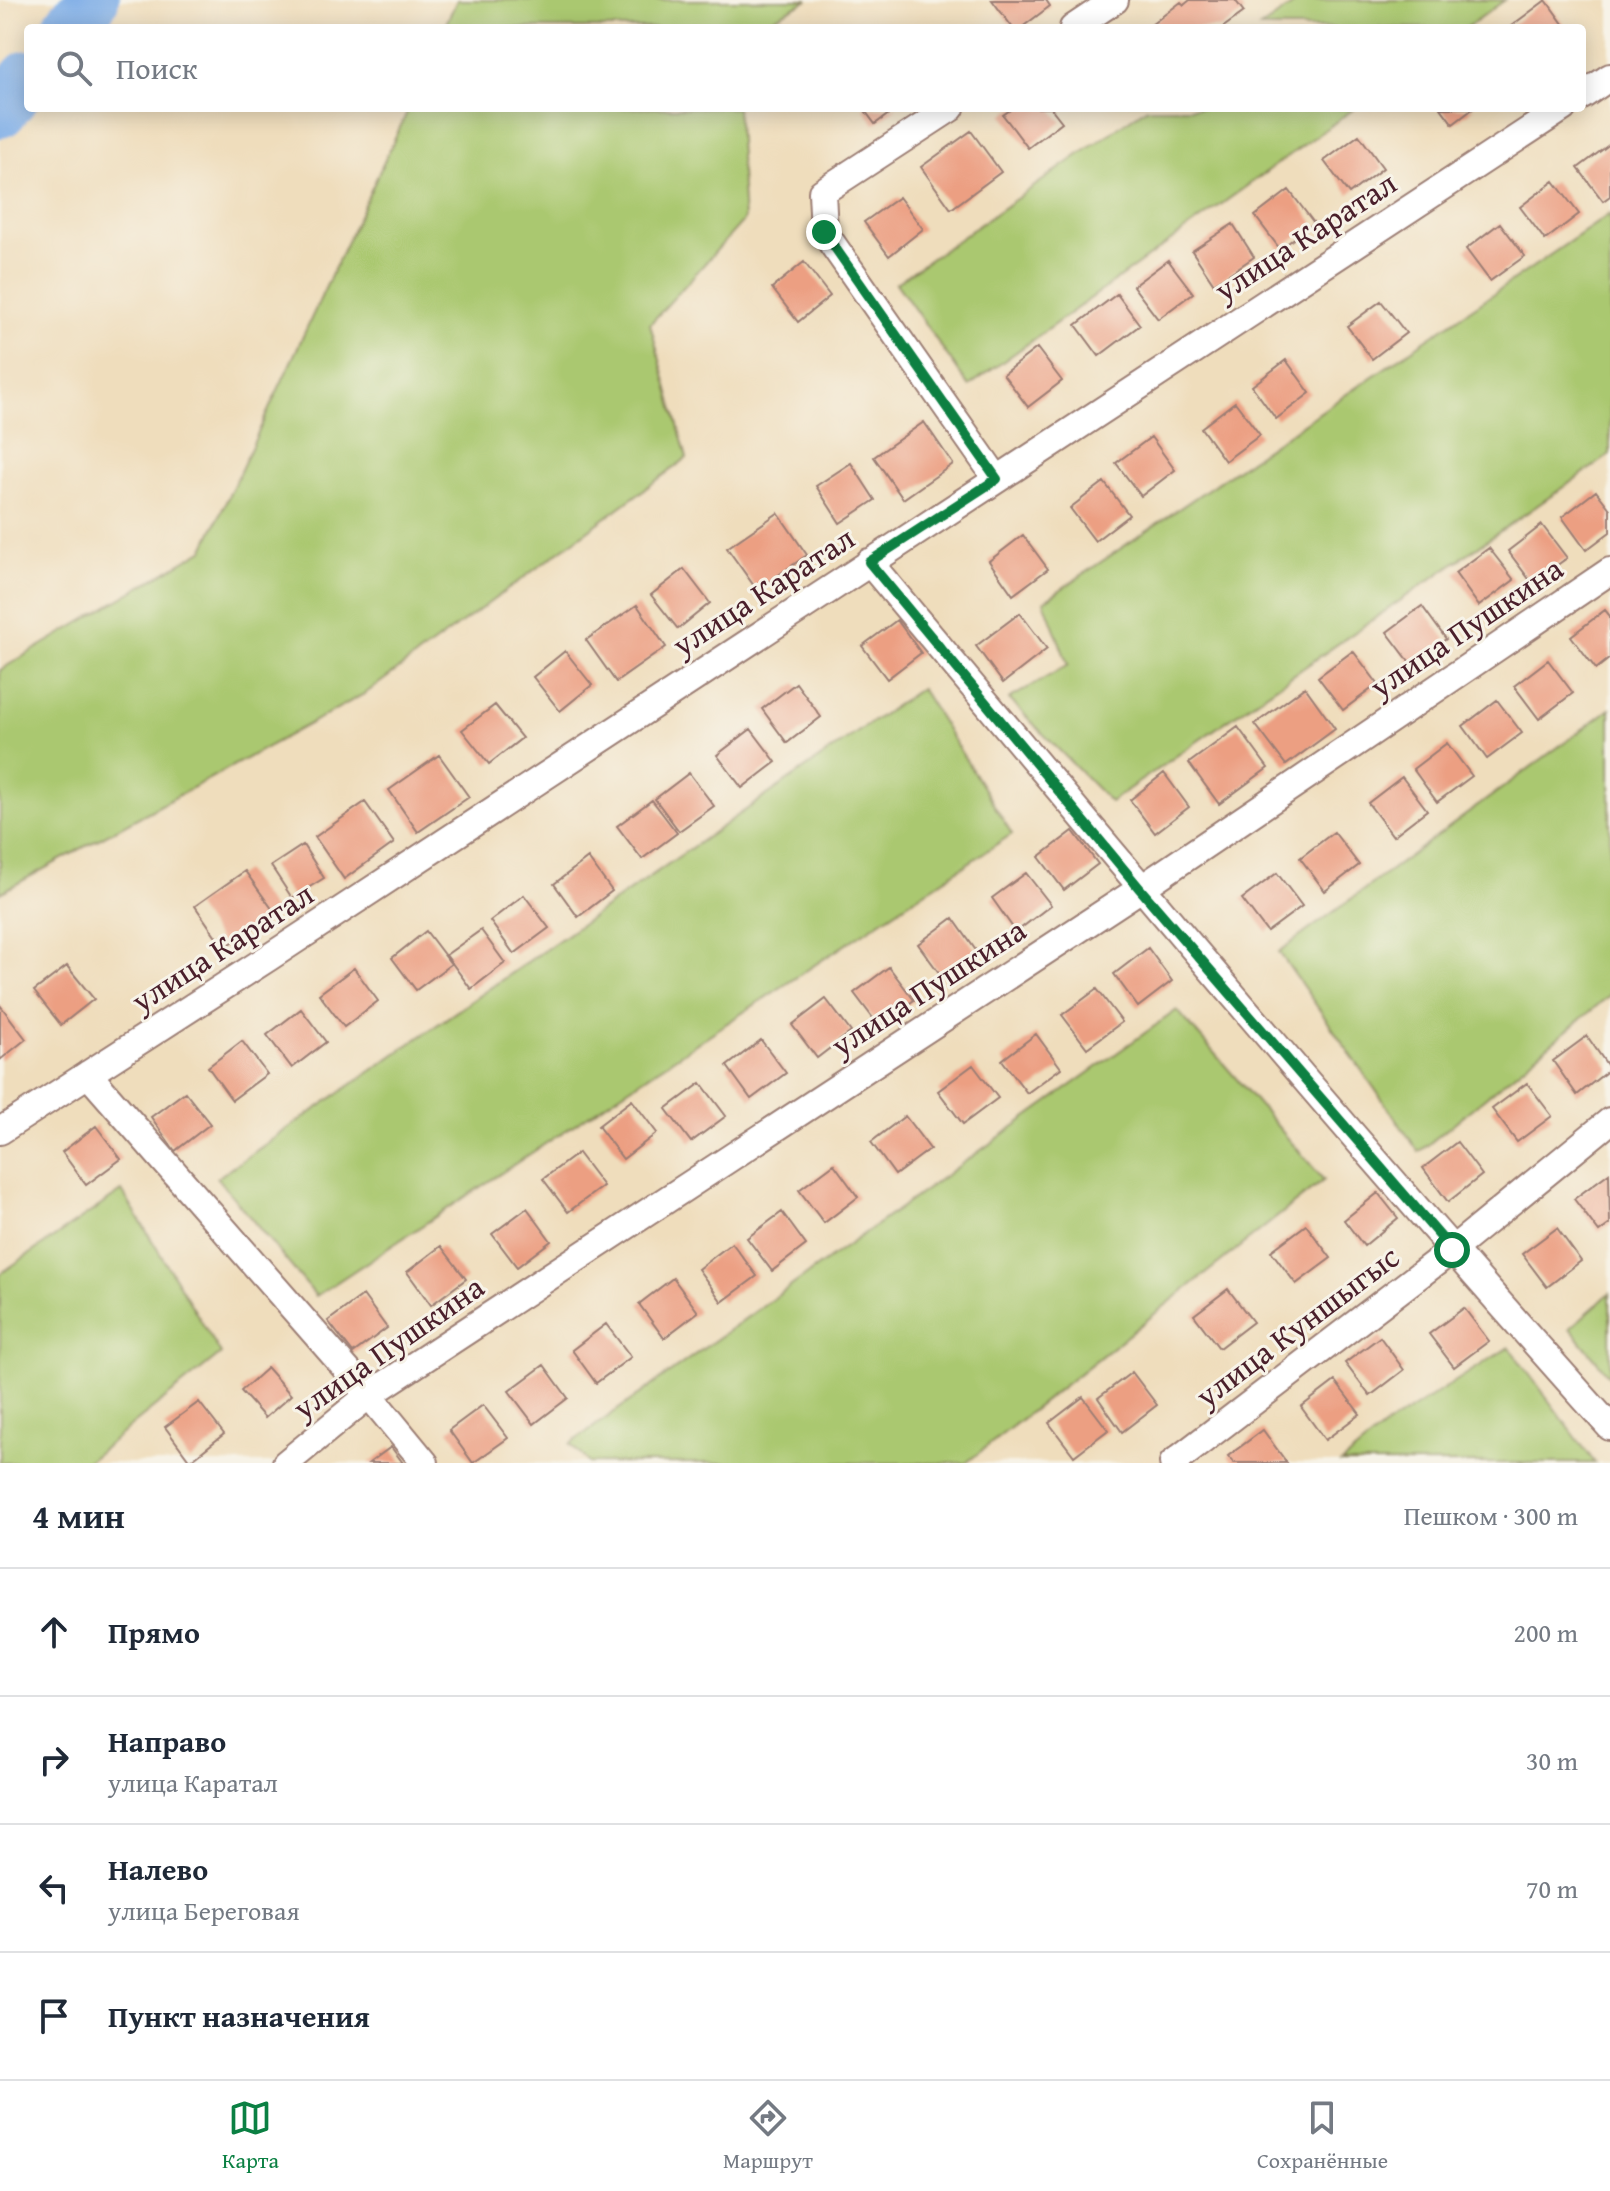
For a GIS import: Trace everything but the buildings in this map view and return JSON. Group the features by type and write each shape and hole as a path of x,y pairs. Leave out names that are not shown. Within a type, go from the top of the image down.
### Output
{"street":[{"path":"1079,24 1115,0"},
{"path":"1586,93 1610,77"},
{"path":"945,112 822,192 824,232 997,479"},
{"name":"улица Каратал","path":"0,1131 1557,112"},
{"path":"869,562 1140,889 1452,1250 1610,1427"},
{"name":"улица Пушкина","path":"286,1463 369,1395 1140,889 1610,571"},
{"path":"88,1074 425,1463"},
{"name":"улица Куншыгыс","path":"1173,1463 1452,1250 1610,1121"}],"green space":[{"path":"457,0 808,0 763,24 446,24"},
{"path":"1300,0 1505,0 1472,24 1266,24"},
{"path":"407,112 737,112 744,220 650,324 687,458 366,693 0,893 0,670 204,549"},
{"path":"1140,112 1349,112 969,386 896,283"},
{"path":"1610,214 1610,455 1110,802 1009,699 1068,665 1044,601"},
{"path":"921,688 1012,834 316,1296 217,1178"},
{"path":"1610,709 1610,995 1419,1152 1279,952"},
{"path":"1177,1010 1324,1180 966,1463 589,1463 570,1444"},
{"path":"122,1191 221,1354 85,1463 0,1463 0,1274"},
{"path":"1610,1293 1610,1377 1570,1328"},
{"path":"1509,1347 1595,1463 1341,1463 1387,1425"}],"waterway":[{"path":"72,24 92,0"},
{"path":"0,111 24,82"}],"route":[{"path":"824,232 997,479 869,562 1140,889 1452,1250"}]}
